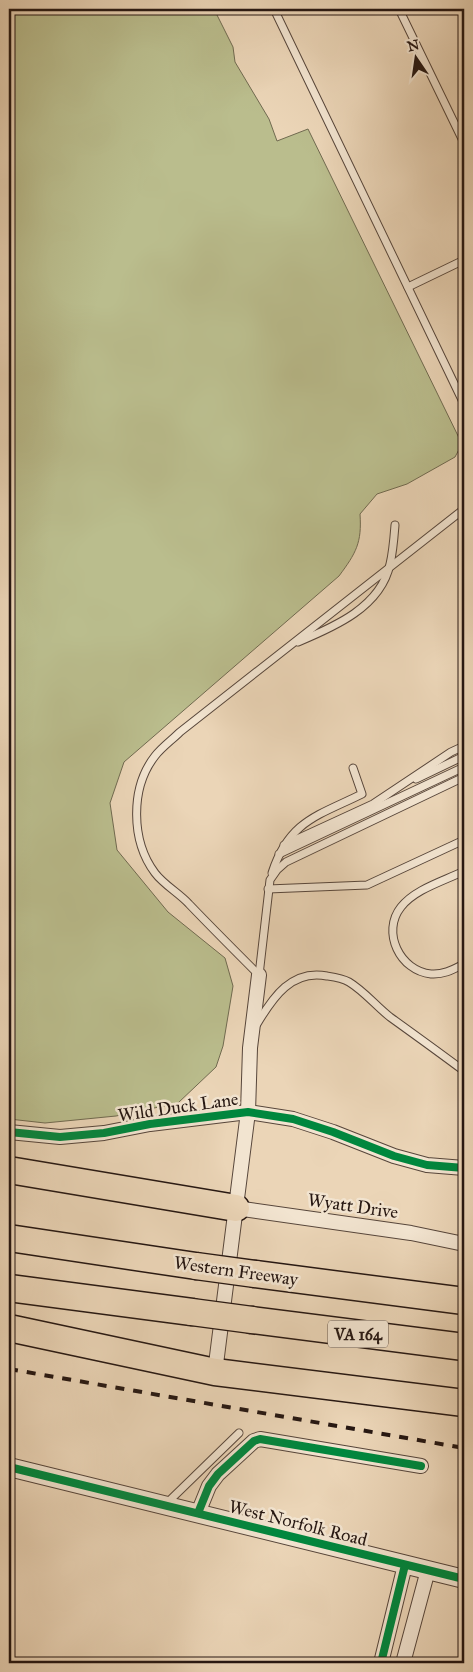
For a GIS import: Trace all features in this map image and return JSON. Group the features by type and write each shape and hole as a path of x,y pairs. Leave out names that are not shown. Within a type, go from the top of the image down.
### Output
{"highway":[{"path":"9,1170 236,1208"},
{"name":"Western Freeway","path":"9,1238 196,1266 464,1301"},
{"name":"VA 164","path":"9,1288 464,1347"},
{"path":"9,1328 215,1372 464,1403"}],"street":[{"path":"215,1372 248,1112 252,1033 258,975"},
{"name":"Wild Duck Lane","path":"9,1132 60,1137 78,1136 187,1118 248,1112 293,1119 333,1132 394,1156 427,1165 464,1168"},
{"name":"Wyatt Drive","path":"236,1208 411,1233 464,1244"},
{"path":"198,1513 209,1486 218,1474 254,1440 260,1439 421,1466"},
{"name":"West Norfolk Road","path":"9,1467 464,1579"},
{"path":"381,1663 405,1564"},
{"path":"403,1663 428,1570"}],"lane":[{"path":"274,9 464,404"},
{"path":"399,9 464,144"},
{"path":"408,287 464,260"},
{"path":"258,975 182,897 157,875 146,859 140,842 136,815 144,777 155,756 180,732 464,509"},
{"path":"286,648 341,623 377,591 390,566 396,525"},
{"path":"284,845 373,804 451,752 464,746"},
{"path":"393,790 464,756"},
{"path":"280,854 464,767"},
{"path":"258,975 268,889 284,845 301,824 362,794 353,768"},
{"path":"270,880 286,862 464,777"},
{"path":"268,889 367,886 464,840"},
{"path":"464,871 410,898 397,915 393,936 397,950 405,962 417,970 432,974 446,972 464,964"},
{"path":"252,1033 269,1004 284,986 300,977 316,974 336,977 349,982 388,1015 464,1072"},
{"path":"165,1505 239,1433"}],"green space":[{"path":"9,9 214,9 233,47 235,62 269,119 277,141 308,129 462,444 455,457 407,484 377,494 360,514 360,533 357,547 339,576 124,762 110,803 117,850 168,912 225,958 233,986 223,1046 216,1067 178,1103 116,1116 45,1123 9,1119"}],"railway":[{"path":"9,1369 464,1448"}],"cycle path":[{"path":"9,1132 60,1137 104,1133 150,1124 248,1112 293,1119 333,1132 394,1156 427,1165 464,1168"},
{"path":"198,1513 209,1486 218,1474 254,1441 260,1439 421,1466"},
{"path":"9,1467 464,1579"},
{"path":"381,1663 405,1565"}]}
